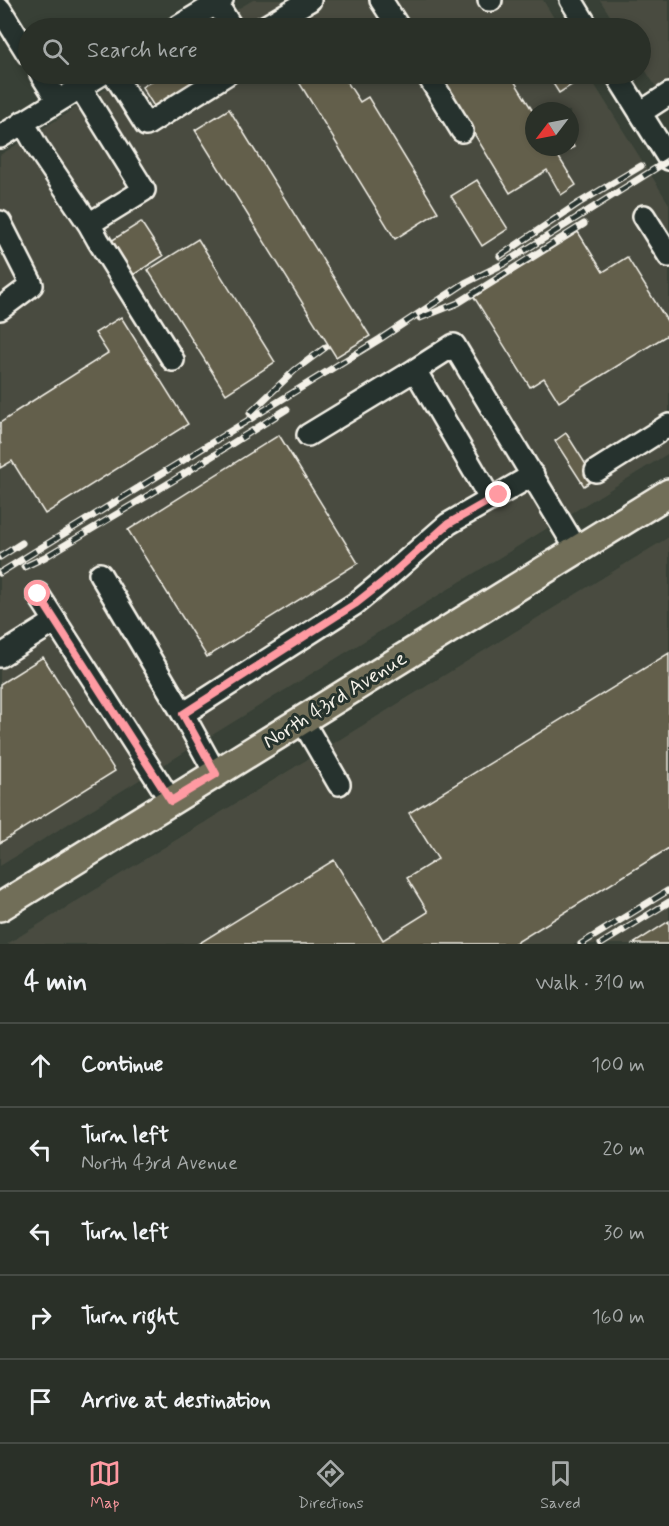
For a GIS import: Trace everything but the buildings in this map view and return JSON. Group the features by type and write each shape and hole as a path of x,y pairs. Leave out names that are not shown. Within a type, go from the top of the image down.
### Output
{"main road":[{"name":"North 43rd Avenue","path":"0,907 669,493"}],"street":[{"path":"280,18 310,0"},
{"path":"381,0 393,18"},
{"path":"571,0 582,18"},
{"path":"193,18 220,2 227,18"},
{"path":"0,9 18,38"},
{"path":"47,84 58,101"},
{"path":"0,137 85,84"},
{"path":"120,84 146,125 211,84"},
{"path":"433,84 462,131"},
{"path":"622,84 669,159"},
{"path":"80,87 144,190 89,224"},
{"path":"640,113 669,94"},
{"path":"23,122 173,360"},
{"path":"644,216 669,256"},
{"path":"0,222 32,285 0,309"},
{"path":"308,435 454,345 578,550"},
{"path":"415,370 491,500"},
{"path":"596,471 669,425"},
{"path":"183,714 355,604 448,524 533,475"},
{"path":"100,574 216,774"},
{"path":"38,594 171,801"},
{"path":"0,656 56,621"},
{"path":"302,720 339,784"}],"shaded area":[{"path":"253,0 543,0 554,18 222,18"},
{"path":"600,0 669,0 669,108 651,79 651,18 612,18"},
{"path":"114,84 594,84 669,204 669,453 0,866 0,155"},
{"path":"669,537 669,944 7,944"}],"railway":[{"path":"0,573 380,339 465,283 503,264 669,160"},
{"path":"500,256 579,203 641,166"},
{"path":"420,318 458,303 584,224"},
{"path":"250,413 295,370 326,347"},
{"path":"24,567 45,557 174,480 287,409"},
{"path":"0,557 22,543"},
{"path":"581,944 669,890"},
{"path":"601,944 669,902"}],"route":[{"path":"38,594 171,801 216,774 183,714 355,604 448,524 499,495"}]}
